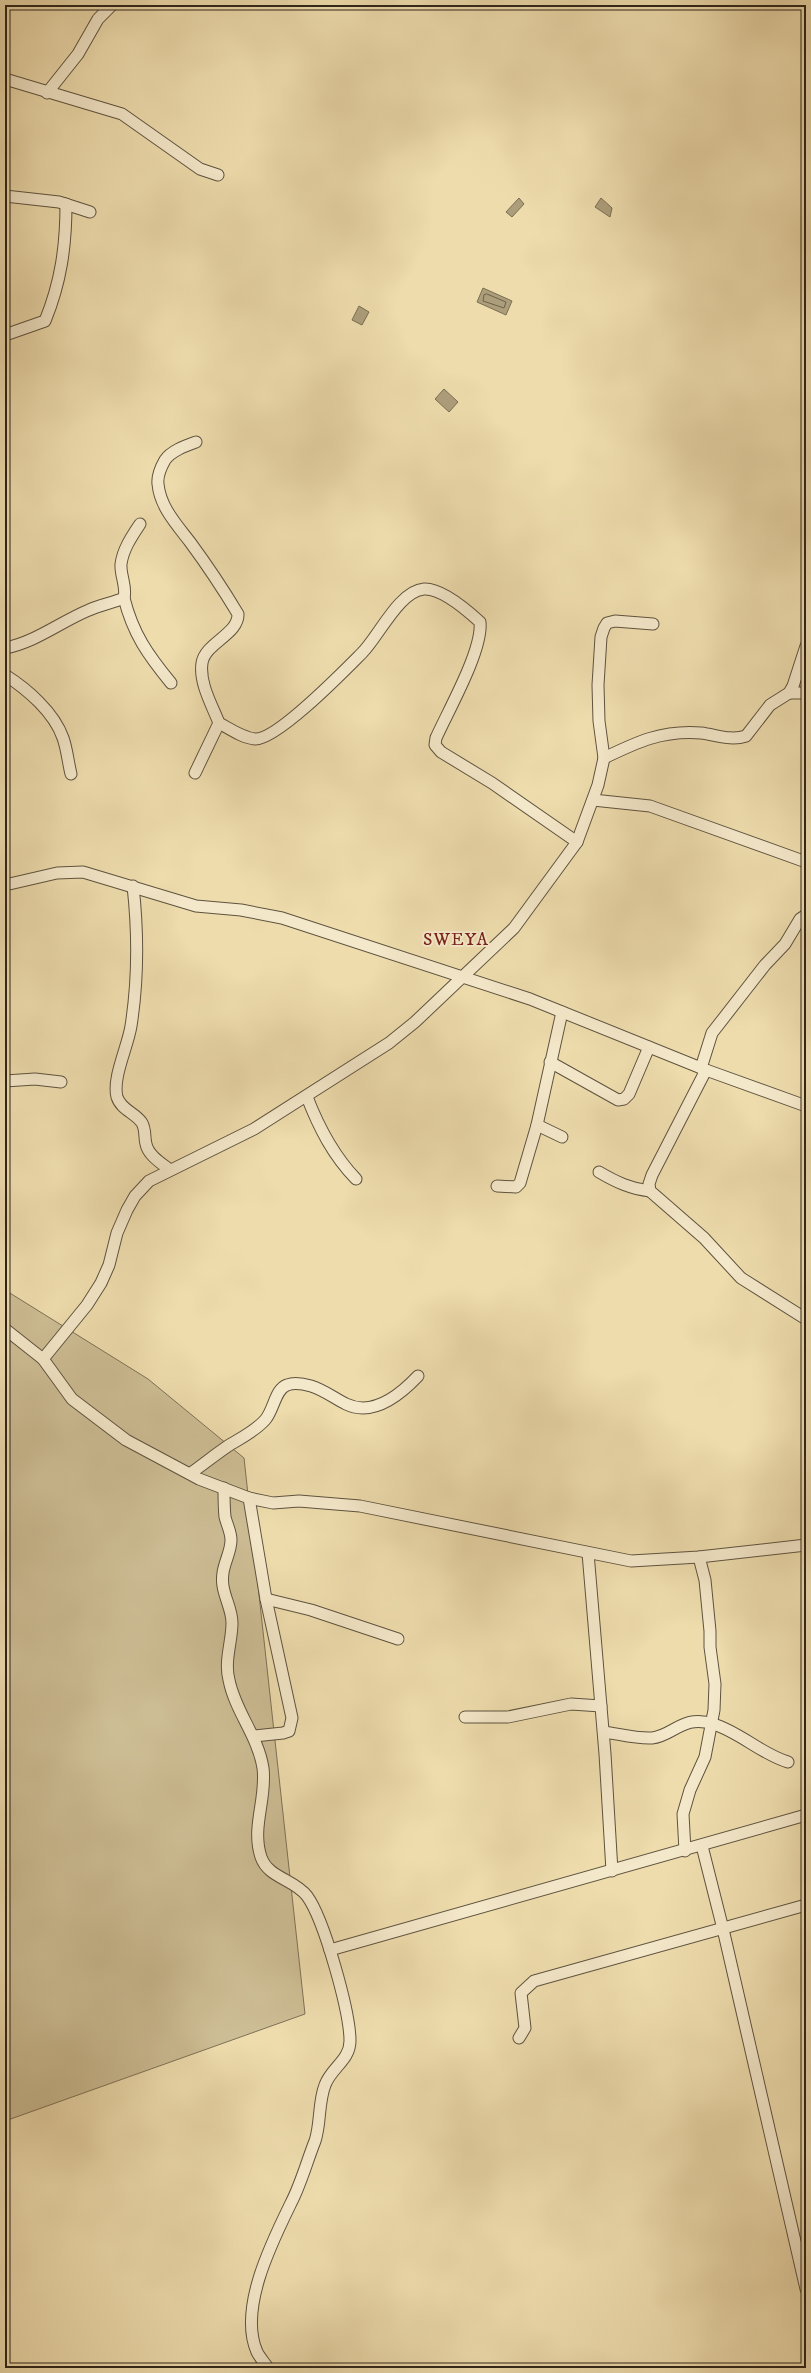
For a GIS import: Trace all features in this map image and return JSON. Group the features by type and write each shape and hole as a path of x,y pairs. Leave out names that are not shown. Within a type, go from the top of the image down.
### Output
{"street":[{"path":"47,93 78,54 98,19 112,5"},
{"path":"5,79 47,93 122,114 200,169 218,175"},
{"path":"5,196 66,204 90,212"},
{"path":"5,335 44,320 53,300 62,266 66,237 66,204"},
{"path":"196,442 177,450 165,459 160,470 158,484 168,511 176,526 190,542 238,614 236,622 206,653 202,661 204,679 219,723 246,737 264,738 295,716 361,654 398,606 413,592 425,589 436,590 466,609 480,622 481,632 475,653 436,738 435,745 441,752 498,787 576,842"},
{"path":"140,524 126,546 121,564 125,593 124,598 130,622 146,652 171,683"},
{"path":"5,648 25,642 90,609 110,604 124,598"},
{"path":"43,1359 87,1305 109,1265 118,1233 135,1196 149,1181 170,1170 183,1166 254,1129 388,1043 415,1022 514,928 576,842 594,800 604,758 599,721 598,685 601,637 604,628 607,623 614,621 653,624"},
{"path":"604,758 632,743 654,736 701,733 732,739 746,736 770,705 788,693 793,686 806,646"},
{"path":"5,675 19,684 40,704 58,728 63,738 71,774"},
{"path":"788,693 806,693"},
{"path":"194,773 219,723"},
{"path":"594,800 650,806 806,862"},
{"path":"5,885 57,873 84,872 133,886 173,901 196,906 241,910 282,918 530,998 703,1069 806,1106"},
{"path":"133,886 137,928 133,1002 131,1026 117,1081 117,1097 121,1104 142,1122 146,1145 152,1155 170,1170"},
{"path":"650,1191 649,1184 652,1175 703,1069 712,1034 766,963 785,944 800,919 806,915"},
{"path":"497,1186 516,1187 520,1183 537,1125 562,1012"},
{"path":"550,1062 577,1076 612,1098 624,1099 629,1094 649,1046"},
{"path":"5,1081 35,1079 61,1082"},
{"path":"306,1097 320,1129 341,1164 356,1179"},
{"path":"537,1125 562,1137"},
{"path":"599,1172 636,1190 650,1191 704,1238 741,1278 806,1319"},
{"path":"5,1329 43,1359 72,1399 126,1440 191,1473 199,1479 249,1498 274,1503 299,1501 360,1506 436,1523 528,1539 631,1561 699,1557 806,1545"},
{"path":"191,1473 230,1445 245,1437 265,1420 271,1413 279,1392 286,1385 294,1383 308,1385 321,1389 347,1404 372,1406 381,1405 394,1397 418,1376"},
{"path":"224,1488 224,1508 231,1540 222,1573 223,1586 231,1611 232,1626 227,1668 229,1681 239,1709 254,1736 261,1754 264,1790 257,1826 260,1854 264,1866 272,1873 285,1878 307,1896 330,1950 348,2024 349,2054 328,2078 324,2087 316,2139 292,2202 279,2225 260,2275 252,2312 253,2333 257,2352 268,2368"},
{"path":"249,1498 266,1599 292,1726 289,1731 283,1733 254,1736"},
{"path":"588,1553 604,1732 612,1871"},
{"path":"685,1851 683,1814 690,1790 705,1757 712,1723 714,1684 705,1580 699,1557"},
{"path":"266,1599 311,1610 398,1639"},
{"path":"465,1717 508,1717 571,1704 601,1706"},
{"path":"604,1732 654,1738 680,1725 692,1722 712,1723 769,1755 788,1762"},
{"path":"330,1950 806,1816"},
{"path":"702,1846 723,1929 806,2289"},
{"path":"519,2038 525,2028 521,1993 534,1981 806,1905"}],"shaded area":[{"path":"5,1290 148,1379 244,1458 305,2014 5,2121"}],"water":[{"path":"519,198 524,204 512,217 506,212"},
{"path":"601,198 612,208 610,217 595,207"},
{"path":"483,288 512,301 506,315 477,302"},
{"path":"359,306 369,312 362,325 352,320"},
{"path":"444,389 458,402 449,412 435,399"}],"district":[{"name":"SWEYA","path":"456,939"}]}
